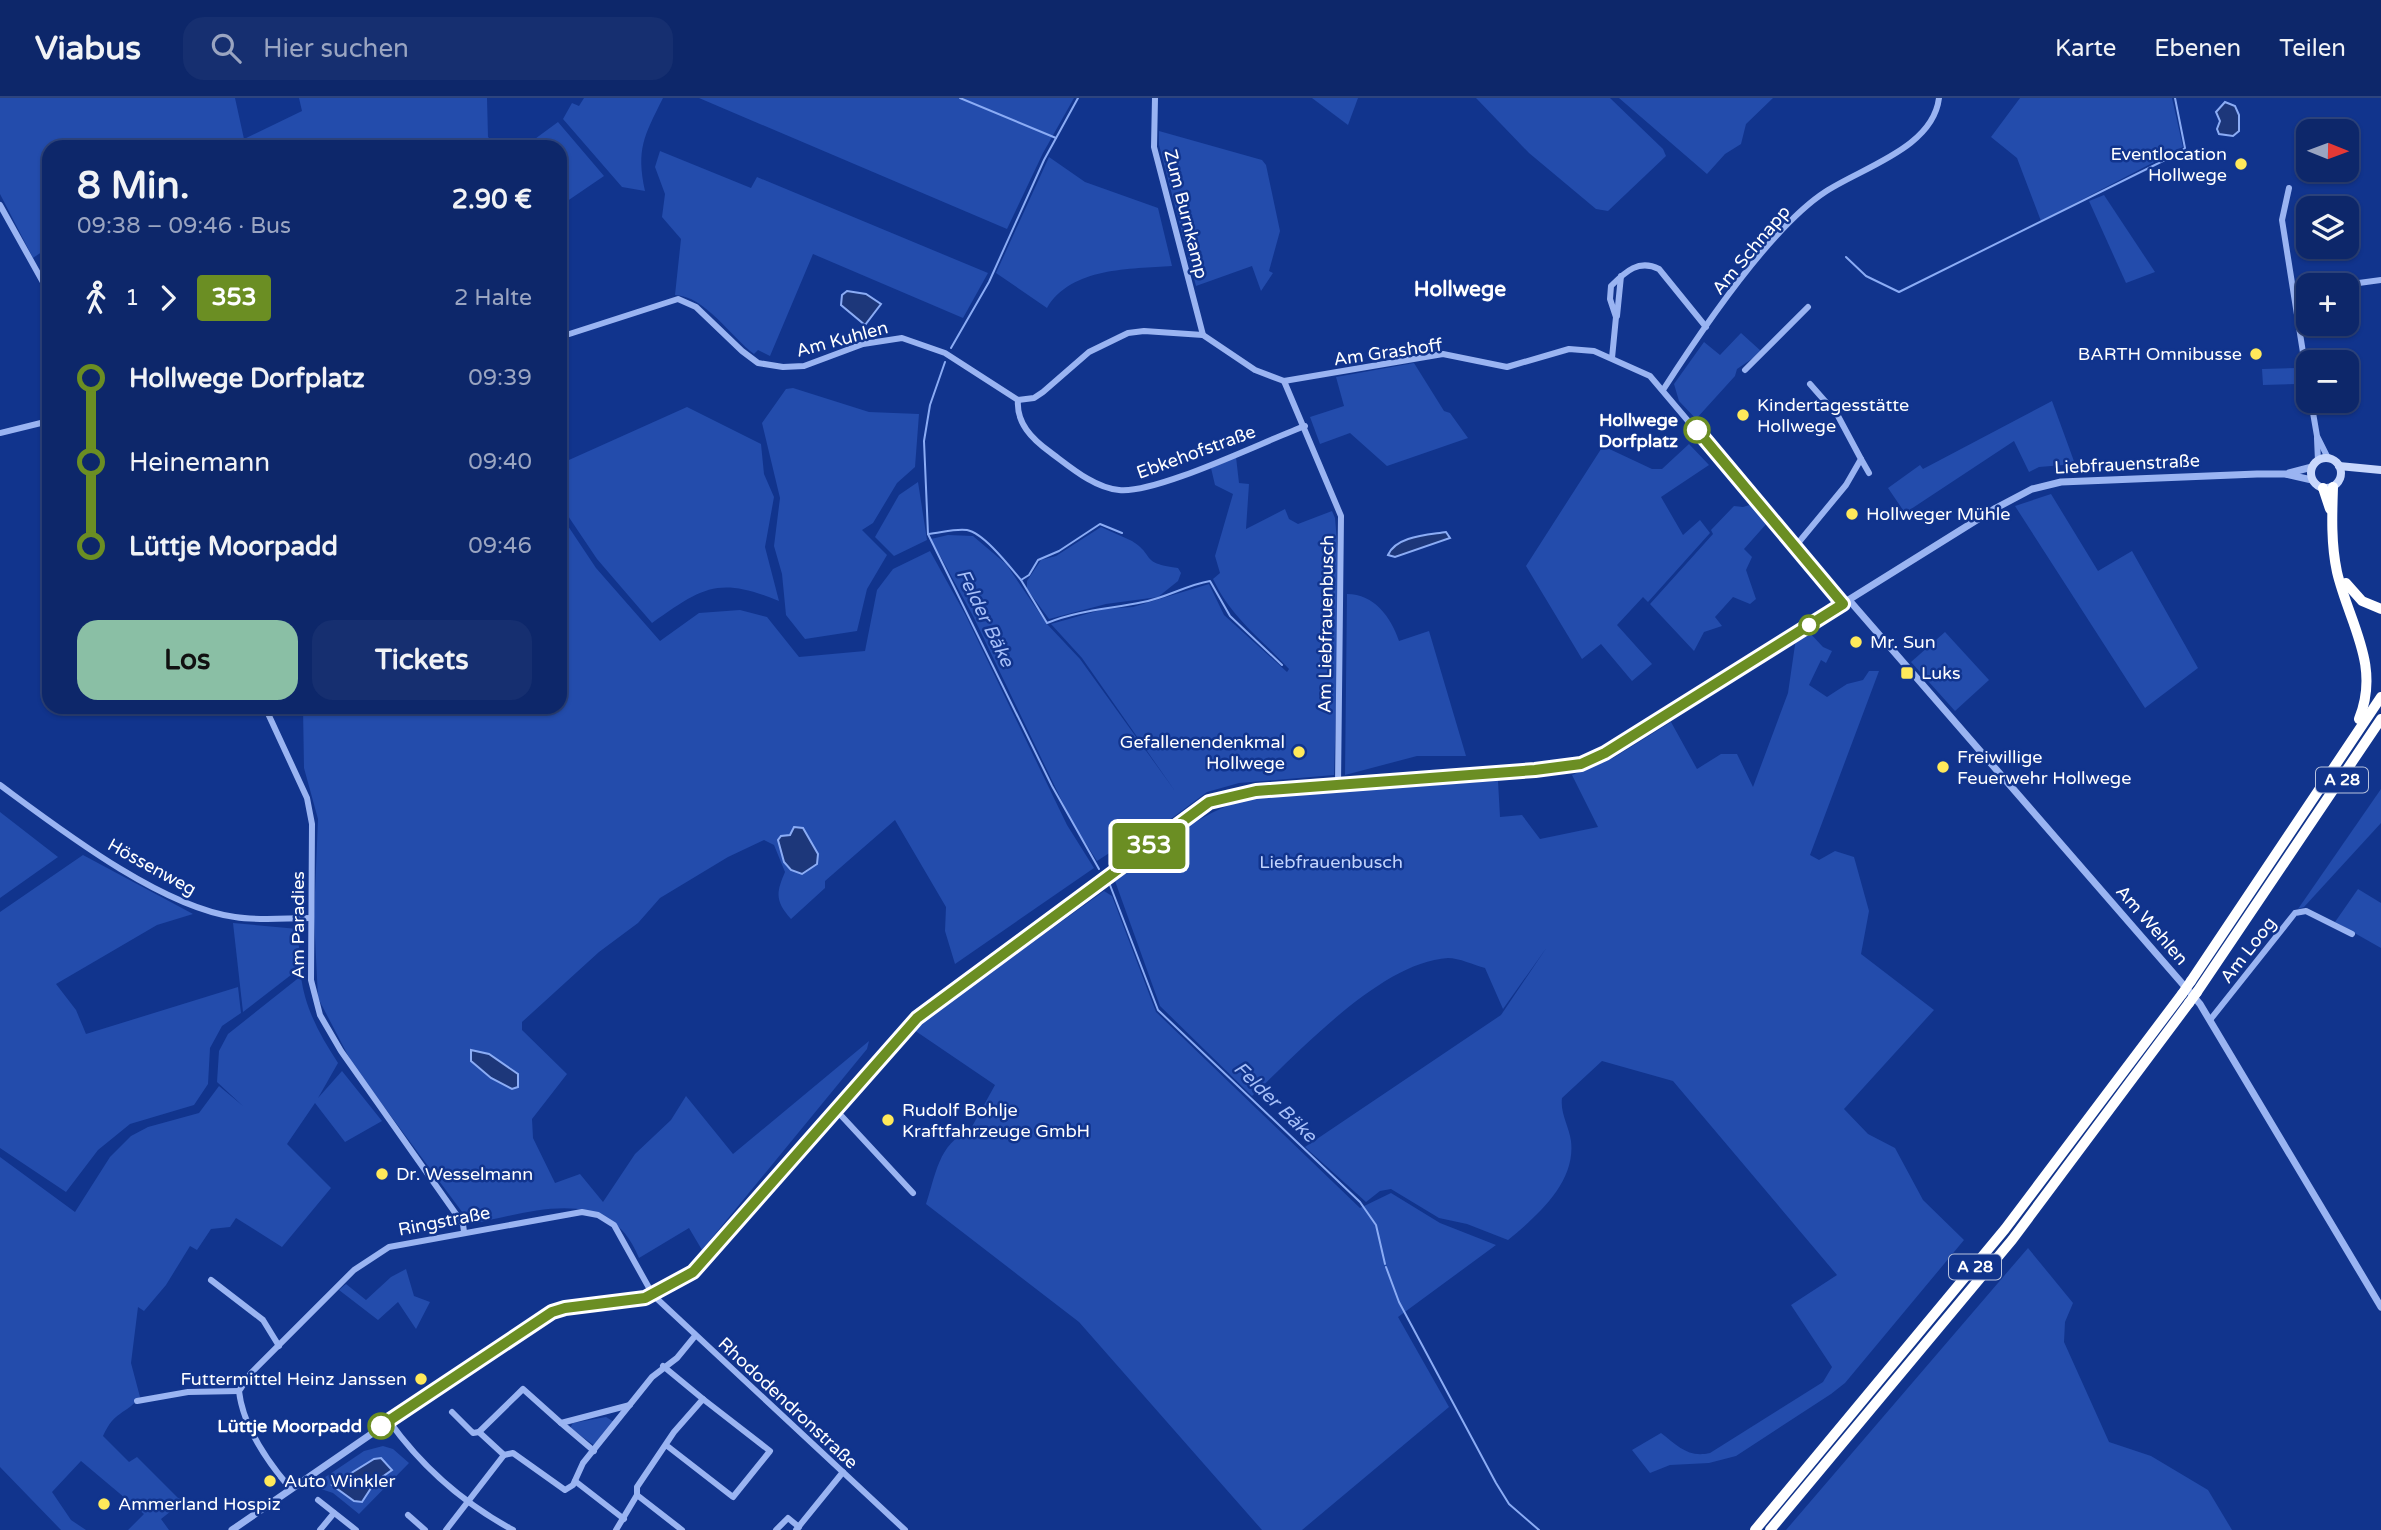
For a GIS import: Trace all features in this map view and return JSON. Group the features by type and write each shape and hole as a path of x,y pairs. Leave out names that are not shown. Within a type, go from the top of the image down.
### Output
{"highway":[{"path":"2332,484 2331,512 2337,569 2369,650 2372,672 2369,700 2336,756 2334,771"},
{"path":"2337,569 2355,596 2381,609"},
{"name":"A 28","path":"1770,1530 2004,1250 2185,999 2191,981 2381,697"},
{"name":"A 28","path":"1755,1530 1997,1240 2185,999 2197,992 2381,719"}],"main road":[{"path":"2365,470 2332,484 2312,480 2315,464 2328,458 2339,466 2381,470"},
{"path":"2332,484 2339,466"}],"street":[{"name":"Zum Burnkamp","path":"1155,98 1154,147 1203,335"},
{"name":"Am Schnapp","path":"1663,390 1706,327 1788,224 1822,193 1921,137 1934,119 1939,98"},
{"path":"2289,188 2282,220 2303,350"},
{"path":"0,205 42,280"},
{"path":"1616,317 1609,293 1611,286 1639,265 1648,264 1659,269 1706,327"},
{"path":"1612,358 1621,276"},
{"path":"2359,283 2381,280"},
{"name":"Am Kuhlen","path":"567,335 678,299 696,307 758,363 783,367 804,366 863,344 902,338 945,353 1018,400"},
{"path":"1745,370 1808,307"},
{"path":"1018,400 1034,398 1089,352 1128,333 1144,331 1203,335 1255,370 1284,381"},
{"name":"Am Grashoff","path":"1284,381 1443,354 1499,367 1578,348 1612,358 1650,376 1794,548 1846,602"},
{"path":"1291,390 1297,380"},
{"name":"Am Liebfrauenbusch","path":"1284,381 1291,390 1341,516 1338,784"},
{"path":"1810,384 1838,416 1869,473"},
{"name":"Ebkehofstraße","path":"1018,400 1017,412 1023,425 1037,442 1074,470 1118,490 1150,487 1305,426"},
{"path":"2313,413 2317,436 2315,464"},
{"path":"0,433 42,423"},
{"path":"2317,436 2328,458"},
{"path":"1794,548 1846,485 1861,459"},
{"name":"Liebfrauenstraße","path":"2285,474 2315,464"},
{"name":"Liebfrauenstraße","path":"232,1530 291,1487 552,1312 565,1308 626,1303 653,1295 686,1278 704,1262 917,1018 1209,802 1245,792 1535,770 1591,760 2007,502 2047,484 2285,474 2312,480"},
{"name":"Am Wehlen","path":"1846,602 2210,1020 2381,1307"},
{"name":"Am Paradies","path":"268,714 307,798 312,824 311,980 320,1015 341,1051 463,1224 464,1232"},
{"name":"Hössenweg","path":"0,785 67,834 176,900 236,918 310,918"},
{"name":"Am Loog","path":"2210,1020 2295,913 2306,911 2352,934"},
{"path":"836,1110 913,1193"},
{"name":"Ringstraße","path":"239,1391 251,1373 354,1270 384,1250 464,1232 576,1212 598,1215 614,1225 653,1295"},
{"path":"211,1280 263,1320 279,1346"},
{"name":"Rhododendronstraße","path":"653,1295 905,1530"},
{"path":"446,1530 504,1455 513,1453 565,1490 575,1481 583,1464 630,1405 663,1366 677,1358 695,1336"},
{"path":"663,1366 770,1451 733,1497 666,1445"},
{"path":"452,1412 473,1433 479,1432 523,1389 594,1451"},
{"path":"137,1401 188,1392 239,1391 250,1428 291,1487"},
{"path":"616,1530 637,1494 637,1487 703,1398"},
{"path":"561,1423 630,1405"},
{"path":"389,1421 437,1477 468,1503 513,1530"},
{"path":"479,1432 504,1455"},
{"path":"776,1530 788,1518 797,1528 843,1472"},
{"path":"575,1481 624,1519"},
{"path":"637,1494 682,1530"},
{"path":"318,1500 356,1530"},
{"path":"320,1530 334,1513"},
{"path":"408,1515 425,1530"}],"green space":[{"path":"0,98 235,98 244,139 302,111 299,98 487,98 488,137 491,140 42,140 42,252 33,258 0,194"},
{"path":"584,98 663,98 643,143 641,164 645,191 622,187 563,119 572,103 579,106"},
{"path":"699,98 1074,98 1043,153 1007,229"},
{"path":"1312,98 1358,98 1348,125"},
{"path":"1476,98 1610,98 1663,149 1666,156 1608,211 1596,209 1529,153"},
{"path":"1619,98 1773,98 1746,124 1741,144 1725,154 1707,174"},
{"path":"2020,98 2172,98 2183,147 2041,221 2017,158 1991,137"},
{"path":"558,122 604,176 567,201 567,140 534,140"},
{"path":"1159,131 1262,160 1266,165 1280,231 1269,271 1273,273 1261,291 1252,266 1196,286 1159,145"},
{"path":"660,151 751,188 757,177 988,273 963,318 813,254 770,356 758,350 754,354 697,302 675,295 681,239 662,217 665,194 655,167"},
{"path":"1049,157 1085,182 1158,208 1172,266 1121,270 1086,277 1058,295 1047,308 996,273"},
{"path":"2104,195 2155,272 2126,283 2089,201"},
{"path":"1741,333 1762,352 1737,369 1735,376 1696,419 1679,401 1674,384 1704,342 1720,355"},
{"path":"1414,363 1444,411 1450,413 1468,438 1387,466 1350,433 1320,444 1310,417 1344,406 1336,377"},
{"path":"2296,368 2296,384 2263,385 2262,369"},
{"path":"793,388 869,412 919,414 915,467 897,483 873,523 862,530 887,555 867,589 857,631 805,639 786,615 782,574 774,546 780,498 762,423 786,389"},
{"path":"2052,401 2075,464 2039,467 2029,472 2014,441 1905,513 1888,488 1920,465 1923,469"},
{"path":"687,407 761,444 764,474 774,497 765,547 779,601 741,589 712,589 685,601 652,623 597,559 567,514 567,461"},
{"path":"1689,444 1709,465 1661,497 1683,535 1700,520 1710,533 1648,602 1643,597 1617,625 1652,664 1632,681 1601,644 1582,659 1526,566 1603,446 1652,469 1662,469"},
{"path":"1236,457 1239,483 1249,484 1246,529 1285,509 1289,519 1298,524 1332,511 1335,518 1340,576 1334,775 1239,783 1207,792 1160,827 1131,839 1097,861 1071,820 973,616 931,539 948,535 973,536 1006,564 1047,624 1080,659 1175,791 1082,658 1051,624 1104,609 1133,607 1209,584 1224,615 1287,672 1289,669 1229,605 1213,579 1220,573 1215,556 1233,494 1215,485 1211,468"},
{"path":"918,482 927,540 894,556 875,537 899,495"},
{"path":"2051,494 2098,571 2132,551 2198,668 2145,708 2015,506"},
{"path":"1753,504 1768,522 1744,549 1752,557 1746,570 1756,599 1750,604 1733,597 1715,617 1722,626 1704,632 1694,651 1650,604 1713,534 1711,530 1734,506"},
{"path":"567,524 596,568 660,641 699,613 740,610 767,617 799,657 865,651 877,590 893,569 930,551 965,614 1067,825 1094,868 955,964 945,931 946,907 895,820 825,881 825,888 791,919 782,907 779,897 785,872 774,845 764,840 728,857 660,898 638,923 599,952 522,1022 522,1030 567,1074 532,1119 533,1138 555,1183 580,1174 603,1202 635,1154 671,1120 686,1096 733,1154 869,1041 867,1049 702,1250 689,1228 639,1258 626,1235 609,1219 589,1211 567,1208 543,1210 471,1224 353,1065 318,998 314,917 318,819 304,768 303,714 567,714","holes":["791,835 817,864 785,863 778,840"]},
{"path":"1101,527 1132,541 1158,564 1178,568 1181,573 1178,581 1158,597 1106,604 1049,619 1027,589 1027,581 1041,560 1056,556"},
{"path":"1347,594 1365,598 1380,608 1399,641 1429,631 1466,756 1417,756 1345,775"},
{"name":"Liebfrauenbusch","path":"1808,631 1823,647 1832,651 1826,663 1821,660 1809,685 1827,697 1847,684 1863,680 1869,671 1879,671 1810,855 1819,860 1835,851 1854,857 1869,911 1861,954 1934,1010 1844,1109 1868,1134 1895,1148 1923,1200 1964,1240 1845,1383 1831,1394 1736,1456 1709,1463 1670,1465 1650,1473 1632,1450 1661,1433 1689,1452 1710,1453 1823,1382 1832,1367 1791,1305 1837,1275 1673,1081 1602,1061 1562,1098 1562,1109 1571,1141 1567,1171 1561,1184 1542,1209 1508,1240 1467,1224 1439,1218 1391,1189 1380,1191 1366,1202 1305,1147 1501,1015 1547,947 1503,1009 1485,968 1457,959 1422,963 1396,975 1343,1012 1252,1096 1160,1006 1115,881 1203,818 1222,808 1264,795 1498,781 1500,817 1522,815 1540,839 1598,827 1572,775 1613,758 1671,722 1697,769 1721,754 1737,754 1753,787 1788,693 1796,638"},
{"path":"1945,632 1989,680 1955,711 1911,662"},
{"path":"2381,789 2381,823 2304,907 2298,909"},
{"path":"0,812 58,857 0,898"},
{"path":"83,855 193,914 157,925 56,984 76,1010 86,1034 238,987 241,1013 222,1026 210,1048 208,1084 194,1105 130,1124 98,1150 66,1192 0,1148 0,912"},
{"path":"2358,889 2381,903 2381,948 2335,922"},
{"path":"1104,891 1112,896 1156,1012 1360,1208 1391,1193 1440,1223 1496,1245 1398,1317 1449,1407 1302,1530 1262,1530 1079,1322 926,1204 945,1152 951,1143 969,1132 995,1085 914,1030 920,1023"},
{"path":"233,923 298,929 300,968 243,1012"},
{"path":"301,976 314,1021 338,1063 318,1098 342,1071 382,1121 345,1142 315,1103 287,1144 331,1188 282,1247 236,1218 230,1227 211,1229 197,1250 190,1246 166,1285 144,1311 138,1307 131,1363 140,1397 116,1417 103,1436 129,1462 137,1457 178,1498 185,1500 161,1519 169,1530 128,1530 144,1514 81,1461 52,1492 71,1520 86,1530 61,1530 0,1467 0,1157 75,1212 110,1157 131,1136 148,1127 199,1113 219,1086 243,1106 217,1082 219,1051 228,1034"},
{"path":"2028,1248 2073,1303 2065,1322 2064,1342 2109,1442 2151,1456 2208,1490 2232,1530 1786,1530"},
{"path":"406,1269 414,1296 430,1302 416,1329 398,1302 378,1320 339,1290 346,1284 366,1300 391,1277"},
{"path":"606,1417 614,1422 595,1446 570,1428 573,1423"},
{"path":"383,1446 393,1449 409,1463 359,1514 333,1493 312,1486 364,1451","holes":["374,1459 375,1482 362,1501 354,1501 332,1485"]}],"shaded area":[{"path":"2225,102 2235,106 2239,115 2239,131 2233,136 2219,134 2217,129 2220,121 2216,112"},
{"path":"847,291 866,294 881,304 865,325 841,305 842,295"},
{"path":"1446,532 1450,538 1395,557 1388,555 1405,540"},
{"path":"794,827 803,828 818,854 817,864 802,874 791,870 784,862 778,840 781,836 790,835"},
{"path":"471,1050 489,1054 518,1074 518,1087 512,1089 491,1078 471,1061"},
{"path":"381,1458 392,1470 375,1482 362,1502 354,1501 332,1485 374,1459"}],"waterway":[{"path":"960,98 1056,138"},
{"name":"Felder Bäke","path":"951,348 989,282 1044,160 1078,98"},
{"path":"1846,257 1866,276 1899,292 2179,153 2185,148 2175,98"},
{"name":"Felder Bäke","path":"945,362 930,405 924,441 928,534 1052,786 1099,869"},
{"path":"928,534 958,530 974,532 996,551 1021,580 1029,575 1038,560 1059,551 1100,524 1122,533"},
{"path":"1021,580 1047,623 1083,612 1151,600 1210,581 1230,616 1282,665"},
{"name":"Felder Bäke","path":"1110,885 1158,1010 1360,1202 1376,1225 1385,1264"},
{"name":"Felder Bäke","path":"1386,1267 1399,1302 1496,1483 1509,1504 1539,1530"}],"bus line":[{"name":"353","path":"381,1426 552,1312 565,1308 626,1303 662,1292 686,1278 728,1235 917,1018 1209,802 1232,794 1256,791 1535,770 1581,764 1605,753 1843,604 1697,430"}],"place":[{"name":"Eventlocation Hollwege","path":"2241,164"},
{"name":"BARTH Omnibusse","path":"2256,354"},
{"name":"Kindertagesstätte Hollwege","path":"1743,415"},
{"name":"Hollwege Dorfplatz","path":"1697,430"},
{"name":"Hollweger Mühle","path":"1852,514"},
{"name":"Mr. Sun","path":"1856,642"},
{"name":"Luks","path":"1907,673"},
{"name":"Gefallenendenkmal Hollwege","path":"1299,752"},
{"name":"Freiwillige Feuerwehr Hollwege","path":"1943,767"},
{"name":"Rudolf Bohlje Kraftfahrzeuge GmbH","path":"888,1120"},
{"name":"Dr. Wesselmann","path":"382,1174"},
{"name":"Futtermittel Heinz Janssen","path":"421,1379"},
{"name":"Lüttje Moorpadd","path":"381,1426"},
{"name":"Auto Winkler","path":"270,1481"},
{"name":"Ammerland Hospiz","path":"104,1504"}],"district":[{"name":"Hollwege","path":"1460,289"}]}
